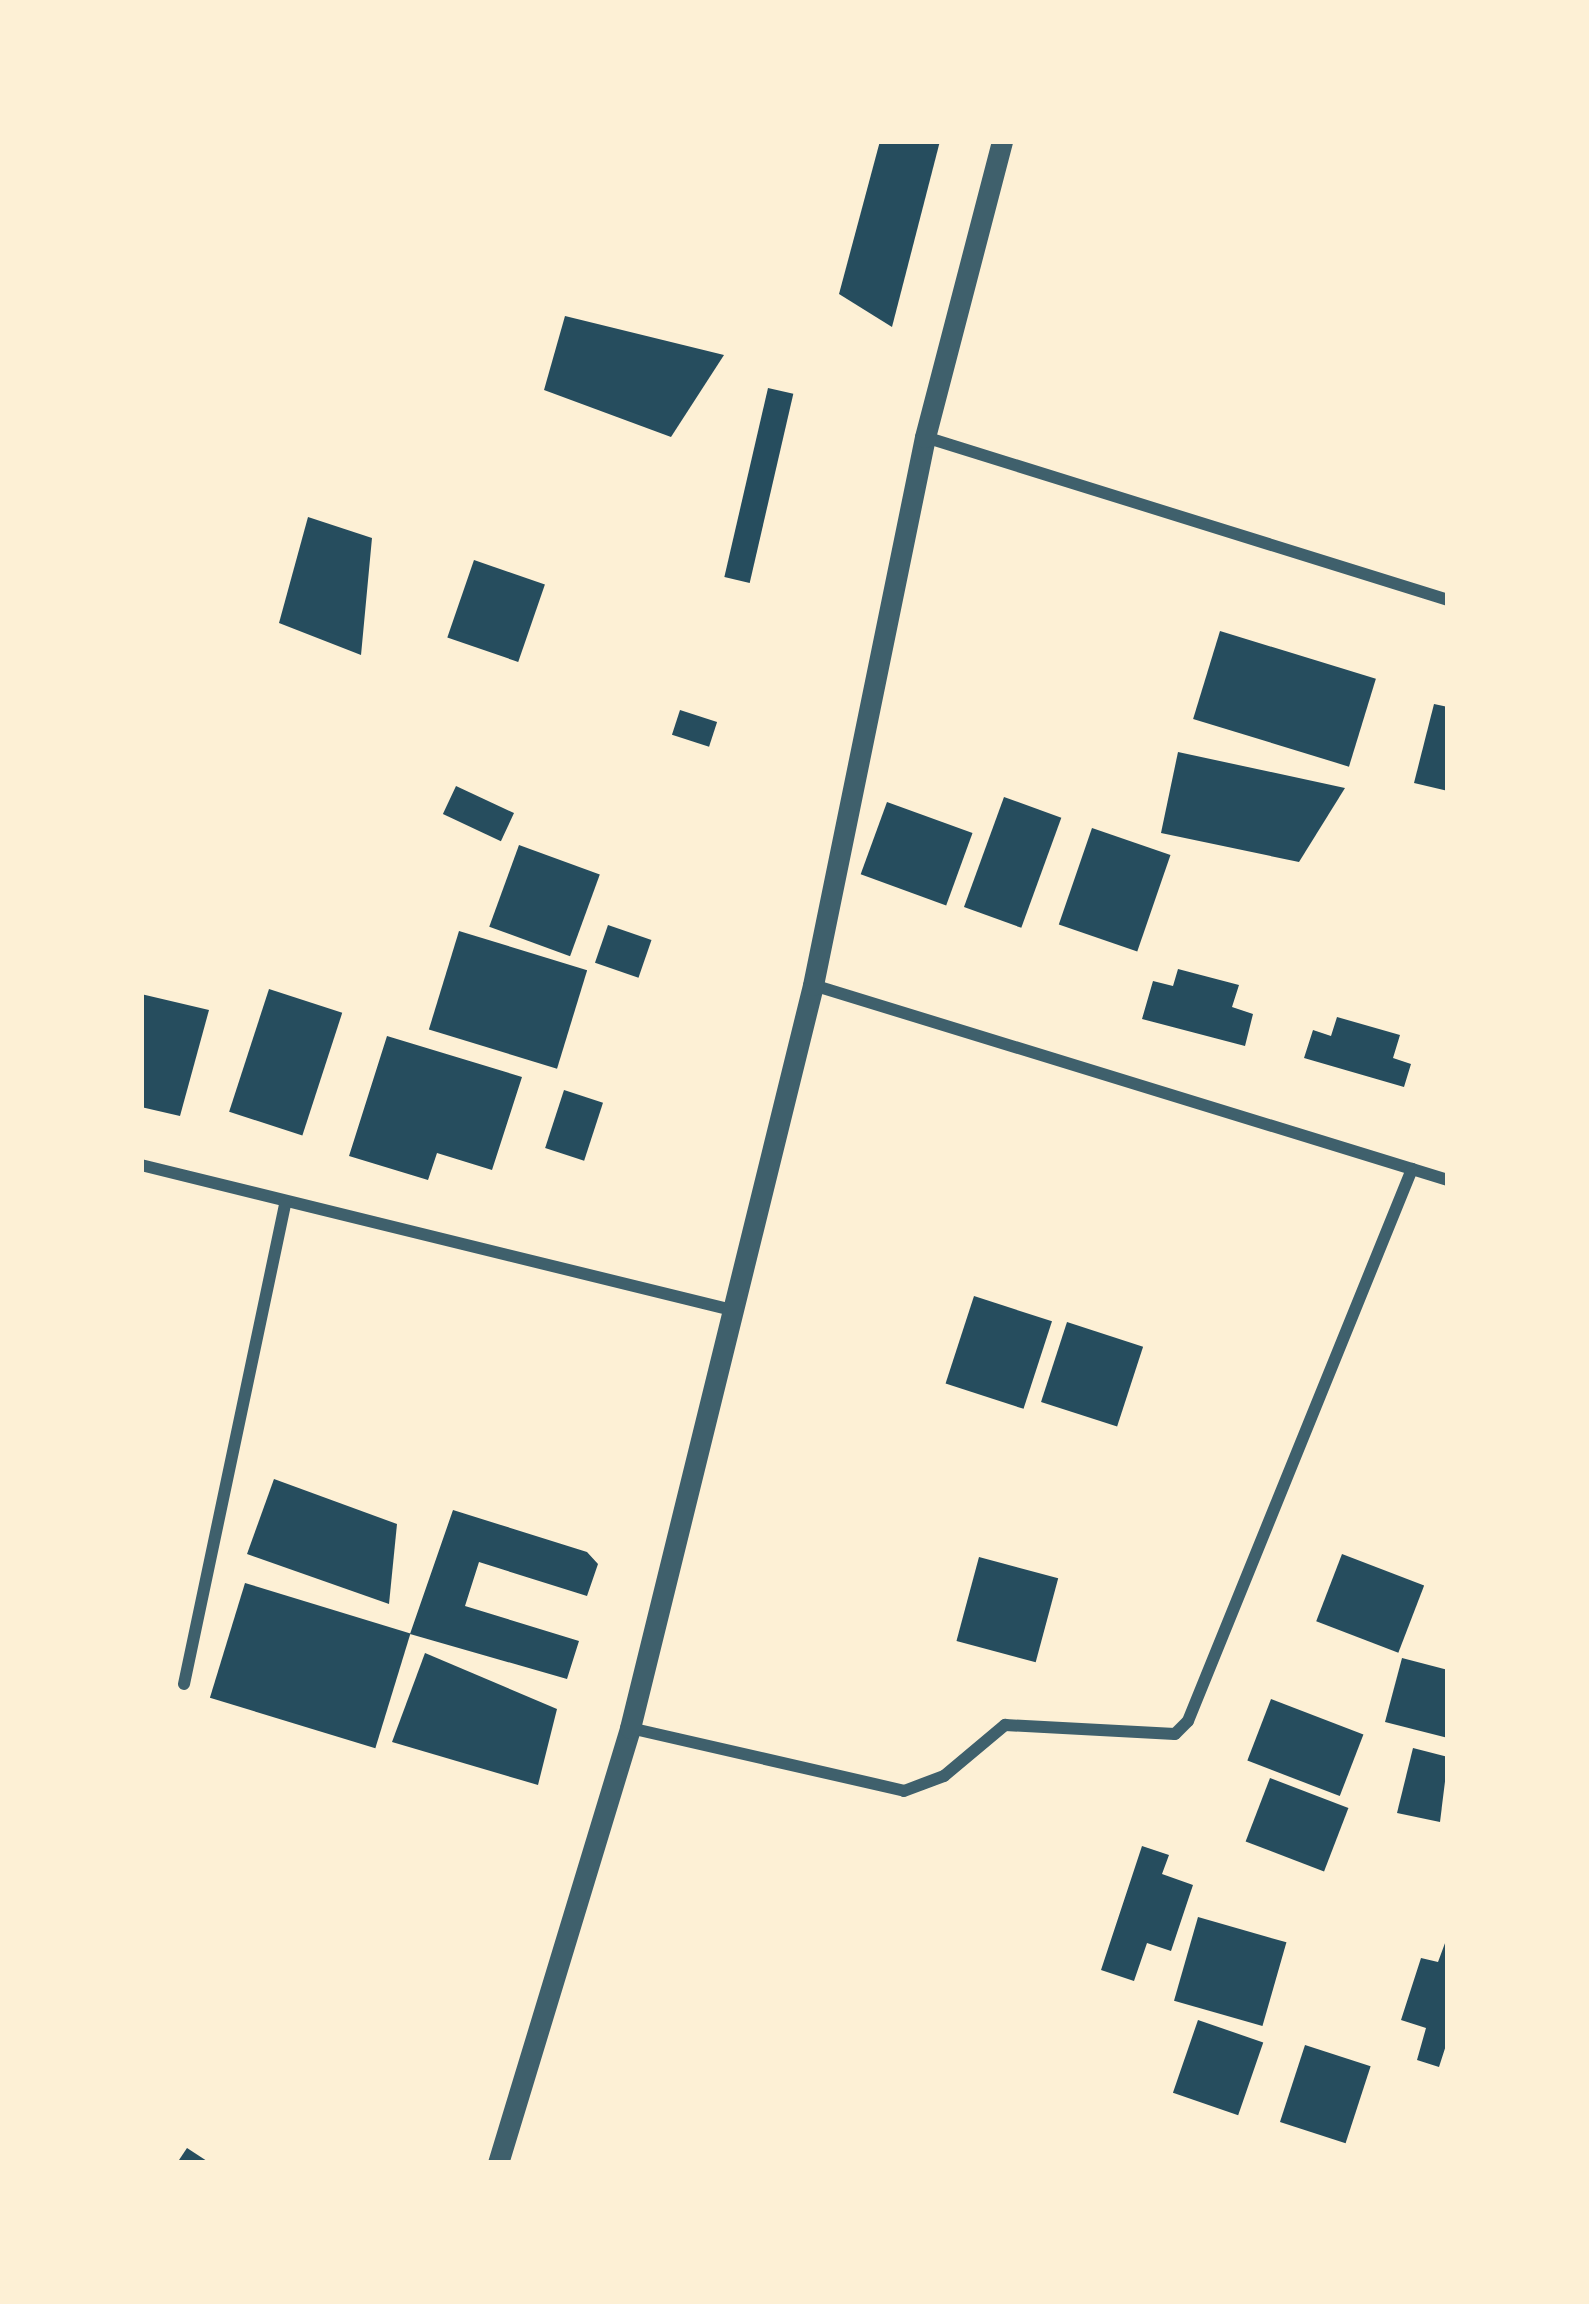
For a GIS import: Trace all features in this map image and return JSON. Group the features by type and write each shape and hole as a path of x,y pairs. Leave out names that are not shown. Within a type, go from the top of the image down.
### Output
{"street":[{"path":"498,2163 630,1728 813,985 925,437 1002,141"},
{"path":"925,437 1448,600"},
{"path":"813,985 1448,1180"},
{"path":"141,1165 732,1310"},
{"path":"630,1728 904,1791 944,1776 1005,1725 1175,1734 1188,1721 1412,1169"},
{"path":"184,1684 286,1202"}],"building":[{"path":"880,141 940,141 892,327 839,294"},
{"path":"565,316 724,355 671,437 544,390"},
{"path":"768,388 793,394 750,583 724,577"},
{"path":"308,517 372,538 361,655 279,623"},
{"path":"474,560 545,584 518,662 447,638"},
{"path":"1220,631 1376,679 1349,767 1193,719"},
{"path":"1434,704 1448,707 1448,791 1414,783"},
{"path":"680,710 717,722 709,747 672,735"},
{"path":"1178,752 1345,788 1299,862 1161,833"},
{"path":"456,786 514,813 501,841 443,814"},
{"path":"1004,797 1061,818 1021,928 964,907"},
{"path":"887,802 973,833 946,905 861,874"},
{"path":"1092,828 1170,855 1137,951 1059,924"},
{"path":"519,845 600,874 570,956 489,927"},
{"path":"608,925 651,940 638,978 595,963"},
{"path":"459,931 587,970 557,1069 429,1029"},
{"path":"1178,969 1239,985 1232,1007 1253,1014 1245,1046 1142,1019 1153,981 1173,986"},
{"path":"269,989 342,1013 302,1135 229,1112"},
{"path":"141,994 209,1010 180,1116 141,1107"},
{"path":"1337,1017 1400,1035 1393,1058 1411,1064 1404,1087 1304,1058 1313,1030 1331,1036"},
{"path":"387,1036 522,1077 492,1170 437,1153 428,1180 349,1156"},
{"path":"564,1090 603,1103 584,1161 545,1148"},
{"path":"974,1296 1052,1321 1024,1409 946,1383"},
{"path":"1067,1322 1143,1347 1117,1427 1041,1402"},
{"path":"274,1479 397,1524 389,1604 247,1554"},
{"path":"453,1510 587,1552 598,1564 587,1596 479,1562 465,1606 579,1641 567,1679 410,1634"},
{"path":"1342,1554 1424,1586 1398,1653 1316,1621"},
{"path":"979,1557 1058,1578 1036,1662 956,1641"},
{"path":"245,1583 410,1634 375,1748 210,1698"},
{"path":"425,1653 557,1709 538,1785 392,1742"},
{"path":"1402,1658 1448,1670 1448,1738 1385,1722"},
{"path":"1271,1699 1363,1734 1340,1796 1247,1761"},
{"path":"1413,1748 1448,1757 1440,1822 1397,1813"},
{"path":"1270,1778 1348,1808 1324,1872 1246,1841"},
{"path":"1142,1846 1169,1855 1162,1874 1193,1885 1171,1951 1147,1943 1134,1981 1101,1970"},
{"path":"1198,1917 1286,1942 1262,2026 1174,2001"},
{"path":"1448,1935 1448,2039 1439,2067 1417,2060 1426,2028 1401,2020 1421,1958 1438,1962"},
{"path":"1198,2020 1263,2042 1238,2115 1173,2093"},
{"path":"1305,2045 1371,2066 1346,2143 1280,2122"},
{"path":"187,2148 210,2163 177,2163"}]}
